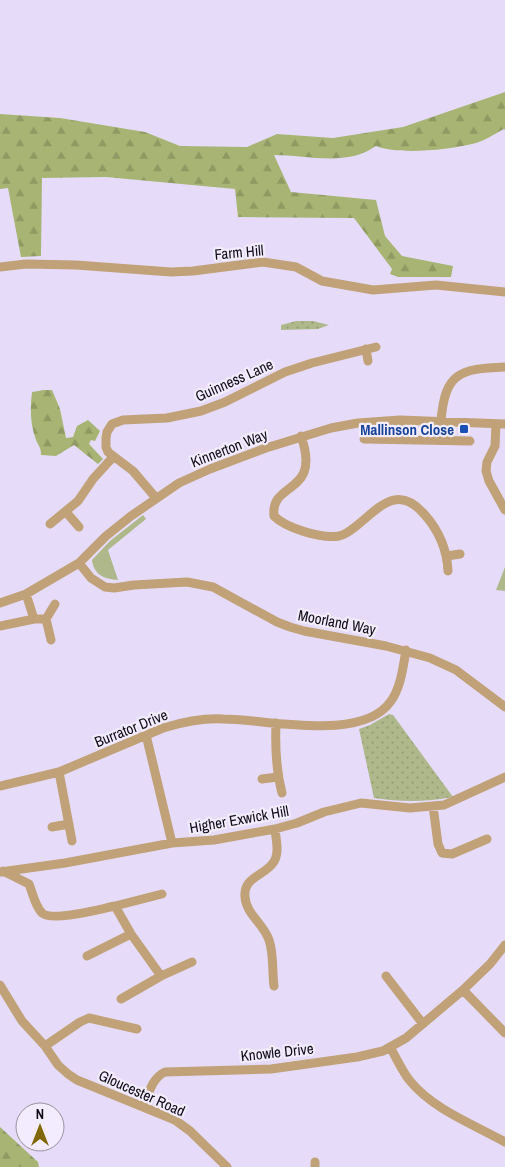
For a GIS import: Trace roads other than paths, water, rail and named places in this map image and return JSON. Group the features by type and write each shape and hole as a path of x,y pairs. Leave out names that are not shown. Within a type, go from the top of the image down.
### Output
{"street":[{"name":"Farm Hill","path":"0,267 26,264 76,265 171,272 263,262 296,267 322,281 373,290 436,285 505,292"},
{"name":"Guinness Lane","path":"110,455 106,447 107,432 116,421 156,420 201,411 225,402 285,372 312,363 376,347"},
{"path":"366,349 368,361"},
{"path":"441,421 443,400 451,382 457,376 475,369 505,367"},
{"path":"400,420 401,439"},
{"name":"Kinnerton Way","path":"0,604 26,594 79,563 106,536 156,498 179,484 210,469 301,436 349,425 400,420 500,424"},
{"path":"500,424 495,446 487,462 486,471 488,481 505,510"},
{"path":"301,436 307,459 306,470 303,476 277,500 273,509 274,516 282,523 299,530 341,539 386,502 406,499 418,506 436,530 447,556 448,571"},
{"path":"364,439 470,440"},
{"path":"50,524 78,501 110,455 133,470 156,498"},
{"path":"66,512 80,527"},
{"path":"447,556 460,554"},
{"name":"Moorland Way","path":"79,563 91,578 105,587 114,588 187,582 213,587 277,622 290,627 406,650 436,660 456,670 505,707"},
{"path":"26,594 34,619"},
{"path":"50,640 46,620 55,604"},
{"path":"0,626 34,619 46,620"},
{"name":"Burrator Drive","path":"0,786 59,772 146,735 180,723 222,718 324,726 347,725 372,717 390,702 393,697 399,683 406,650"},
{"path":"276,723 275,748 282,793"},
{"path":"146,735 172,844"},
{"path":"59,772 72,841"},
{"path":"262,779 278,776"},
{"name":"Higher Exwick Hill","path":"1,872 275,829 297,823 324,812 361,803 410,808 452,803 505,777"},
{"path":"433,806 438,844 442,853 452,854 488,839"},
{"path":"52,827 69,824"},
{"path":"274,986 270,942 264,928 249,911 245,891 250,881 274,862 278,849 275,829"},
{"path":"1,872 29,884 37,908 44,915 54,918 115,906 162,894"},
{"path":"115,906 131,934 161,976"},
{"path":"87,956 131,934"},
{"name":"Knowle Drive","path":"144,1106 154,1082 165,1072 271,1069 375,1054 390,1048 400,1042 463,990 490,964 505,945"},
{"path":"121,999 161,976 192,962"},
{"path":"386,976 422,1024"},
{"name":"Gloucester Road","path":"0,985 22,1021 58,1065 71,1077 175,1120 190,1131 228,1167"},
{"path":"463,990 505,1033"},
{"path":"44,1046 89,1018 137,1029"},
{"path":"390,1048 409,1079 428,1099 505,1142"}],"place":[{"name":"Mallinson Close","path":"464,429"}]}
